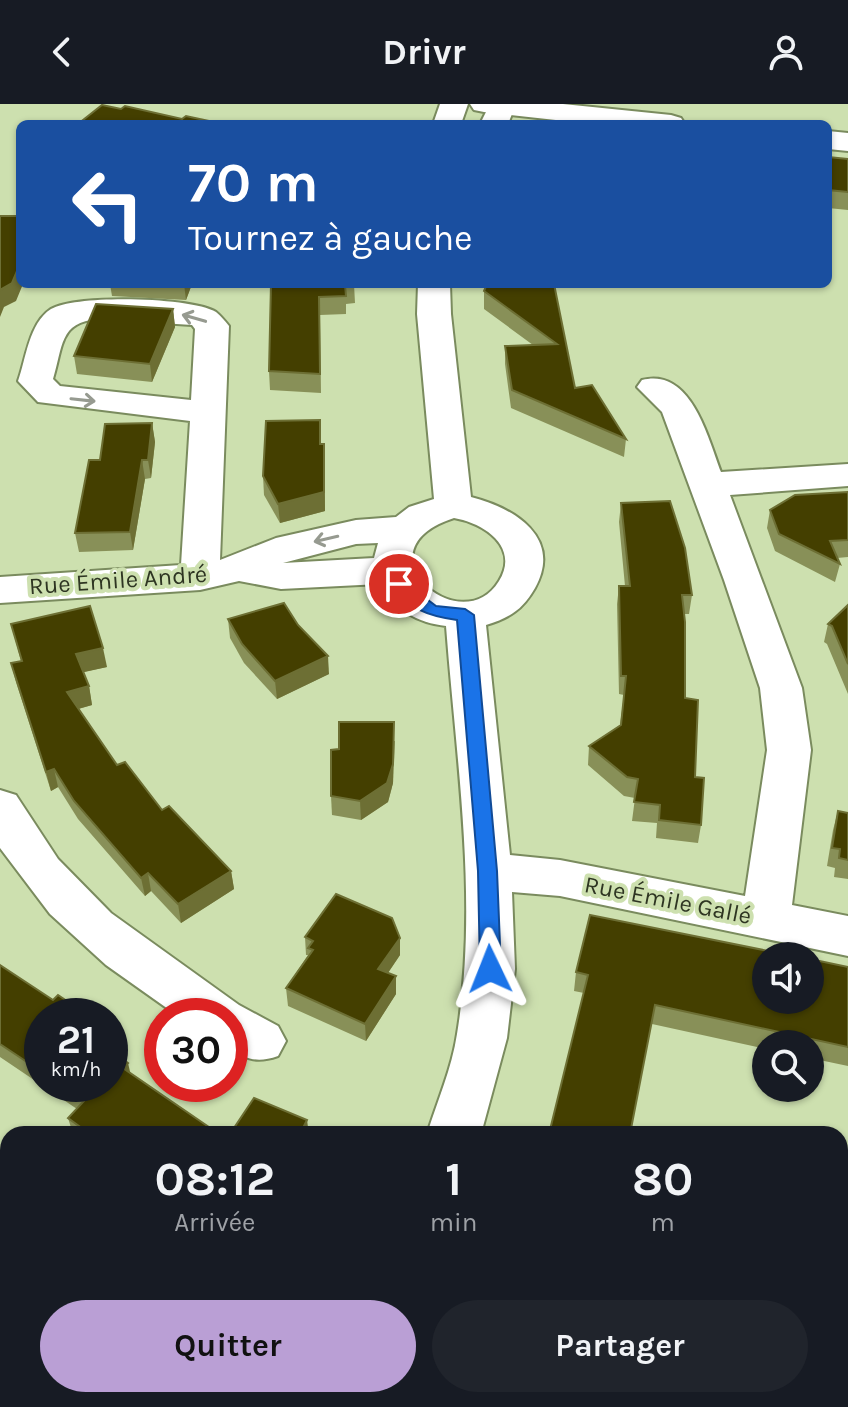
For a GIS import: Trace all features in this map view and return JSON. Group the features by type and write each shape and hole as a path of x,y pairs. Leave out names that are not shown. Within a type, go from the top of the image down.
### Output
{"street":[{"path":"494,111 617,120"},
{"path":"434,288 453,506"},
{"path":"208,412 50,395 35,381 57,321 64,314 90,308 203,318 212,326 208,412 218,573"},
{"path":"654,387 678,408 769,647 786,721 789,750 766,919"},
{"path":"708,485 848,475"},
{"path":"453,506 475,508 505,524 516,535 524,556 522,576 509,596 491,610 465,615 432,611 412,599 399,584 392,554 403,529 417,516 432,509 453,506"},
{"name":"Rue Émile André","path":"218,573 276,551 329,538 356,532 403,529"},
{"name":"Rue Émile André","path":"0,590 218,573 281,576 394,570"},
{"path":"456,1126 482,1038 490,969 488,871 465,615"},
{"path":"0,807 37,868 70,905 112,944 193,998"},
{"name":"Rue Émile Gallé","path":"488,871 560,878 848,936"}],"building":[{"path":"102,105 204,120 83,120"},
{"path":"832,157 848,159 848,192 832,190"},
{"path":"0,216 16,216 16,274 12,283 0,290"},
{"path":"271,288 345,288 346,296 319,297 320,374 269,371"},
{"path":"485,288 555,288 575,388 592,385 626,439 512,390 505,346 557,344 484,291"},
{"path":"96,304 173,309 150,364 74,356"},
{"path":"320,420 320,444 324,444 324,492 278,504 263,476 266,421"},
{"path":"152,423 148,460 142,460 130,532 75,533 89,460 100,460 105,424"},
{"path":"848,492 848,540 830,541 840,564 779,534 770,510 795,495"},
{"path":"670,501 685,548 692,595 682,595 685,698 698,700 695,777 704,778 701,825 659,820 660,805 634,802 638,779 627,777 589,746 621,725 626,676 621,676 619,586 630,586 621,503"},
{"path":"284,603 298,625 328,656 275,681 242,644 228,619"},
{"path":"848,605 848,664 832,626 828,624"},
{"path":"90,606 103,648 76,654 89,686 67,692 117,765 125,762 162,810 169,806 231,871 178,904 148,873 141,878 74,801 54,769 46,772 11,663 22,661 11,624"},
{"path":"339,722 394,722 393,764 387,783 360,801 331,796 331,750 339,749"},
{"path":"838,811 848,813 848,860 839,858 840,849 832,848"},
{"path":"336,894 392,918 400,938 378,969 396,976 365,1024 286,988 313,950 308,948 313,941 305,937"},
{"path":"590,915 752,948 752,1014 824,1014 824,962 848,967 848,1047 824,1042 824,1030 770,1030 655,1005 632,1126 551,1126 588,975 576,972"},
{"path":"0,965 50,998 24,998 24,1060 0,1044"},
{"path":"128,1071 144,1082 144,1102 172,1102 207,1126 79,1126 68,1118 83,1102 128,1102"},
{"path":"254,1098 307,1120 304,1126 235,1126"}],"route":[{"path":"399,584 412,599 432,611 465,615 488,871 490,969"}]}
